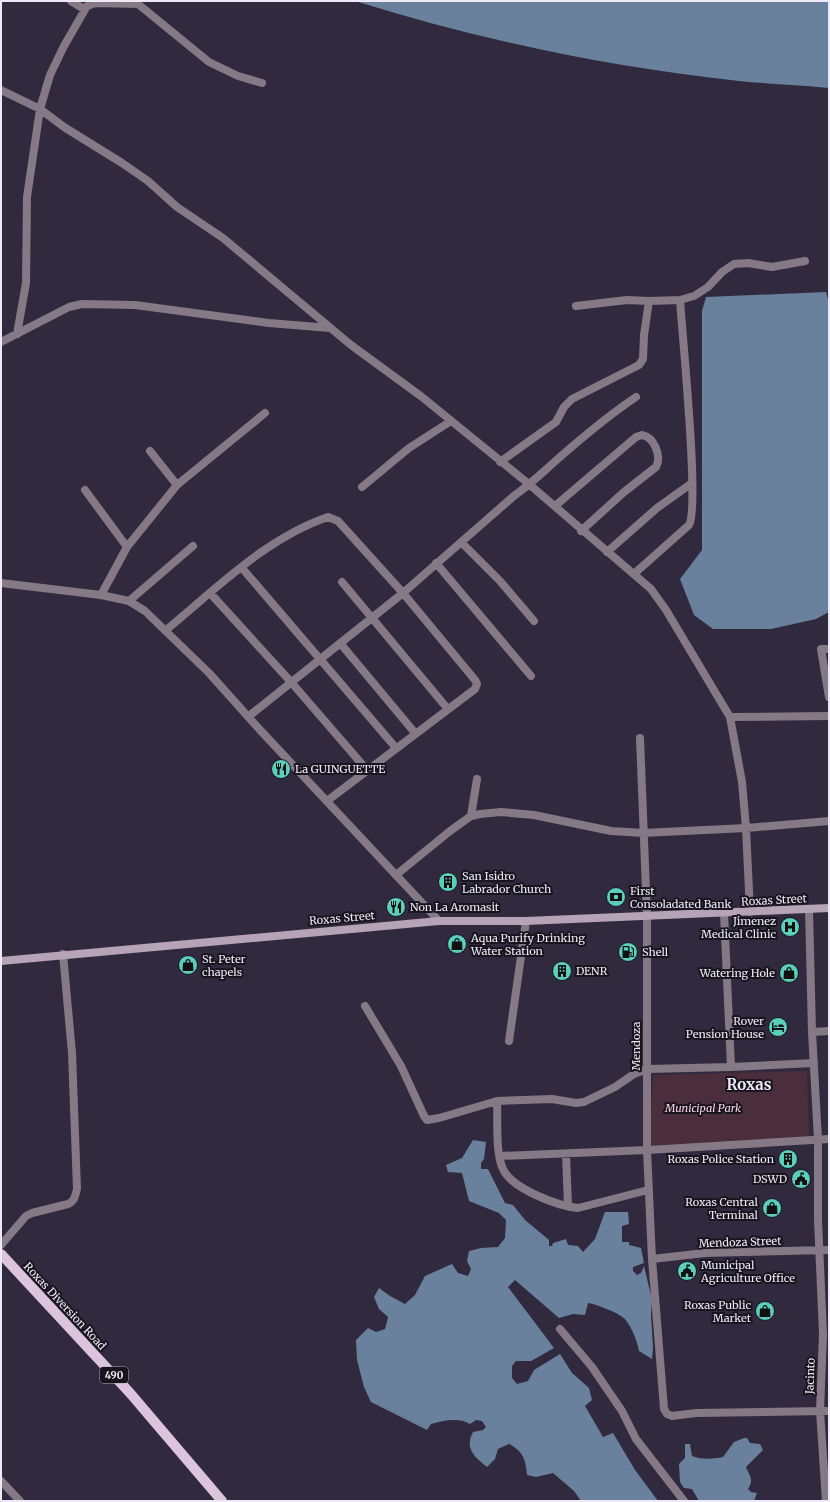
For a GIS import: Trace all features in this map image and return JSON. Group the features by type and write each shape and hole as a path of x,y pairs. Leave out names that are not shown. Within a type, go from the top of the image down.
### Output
{"main road":[{"name":"Roxas Street","path":"1,961 63,954 439,921 526,921 829,908"},
{"name":"Roxas Diversion Road","path":"1,1254 130,1393 222,1501"}],"street":[{"path":"71,1 84,9"},
{"path":"17,334 26,283 27,197 40,109 50,74 84,9 96,3 138,4 209,62 231,73 262,83"},
{"path":"1,90 40,109 64,127 148,181 177,207 223,238 330,328 451,421 530,485 581,531 635,573 651,589 666,610 730,718 742,782 750,912"},
{"path":"576,306 627,300 680,300 694,296 708,287 727,267 734,264 748,263 772,267 805,261"},
{"path":"635,573 691,522 692,484 680,300"},
{"path":"500,462 556,422 564,407 572,398 628,372 642,362 649,301"},
{"path":"1,342 69,307 89,304 135,305 269,323 330,328"},
{"path":"249,716 372,618 515,495 530,485 602,422 636,397"},
{"path":"101,595 127,547 177,485 265,413"},
{"path":"362,487 409,448 451,421"},
{"path":"555,506 636,437 642,434 648,438 658,452 658,463 656,467 624,492 581,531"},
{"path":"150,452 177,485"},
{"path":"607,552 657,508 692,484"},
{"path":"85,490 127,547"},
{"path":"166,630 242,568 301,529 328,516 338,522 402,593 476,682 474,689 447,708 327,801"},
{"path":"460,542 500,581 534,621"},
{"path":"129,601 193,546"},
{"path":"436,563 531,676"},
{"path":"242,568 321,658 396,748"},
{"path":"1,582 101,595 129,601 145,611 166,630 249,716 439,921"},
{"path":"342,582 447,708"},
{"path":"210,593 291,682 367,770"},
{"path":"340,643 415,733"},
{"path":"829,648 821,649 829,697"},
{"path":"730,718 829,716"},
{"name":"Mendoza","path":"640,738 647,916 646,1150 652,1259 664,1409 666,1414 672,1416 696,1413 825,1411"},
{"path":"471,816 477,779"},
{"path":"396,875 471,816 501,812 521,813 611,831 643,833 746,828 829,821"},
{"name":"Jacinto","path":"809,910 812,1032 818,1139 818,1220 825,1250 822,1334 826,1501"},
{"path":"724,913 731,1067"},
{"path":"509,1041 526,921"},
{"path":"1,1245 26,1216 73,1202 77,1189 72,1053 63,954"},
{"path":"365,1006 401,1066 424,1116 428,1120 497,1101 552,1099 576,1103 584,1102 615,1088 634,1074 647,1069 814,1063"},
{"path":"812,1032 829,1031"},
{"path":"497,1101 500,1156 503,1169 519,1185 535,1195 568,1206 587,1206 648,1190"},
{"path":"500,1156 646,1150 829,1139"},
{"path":"566,1154 568,1206"},
{"name":"Mendoza Street","path":"652,1259 705,1253 825,1250"},
{"path":"560,1329 592,1367 622,1411 636,1439 684,1501"},
{"path":"1,1481 20,1501"}],"green space":[{"name":"Municipal Park","path":"807,1071 809,1139 649,1145 653,1075"}],"water":[{"path":"355,1 829,1 829,88 739,81 593,60 497,40"},
{"path":"826,292 829,303 829,612 816,619 771,629 713,629 694,615 680,579 702,550 702,311 706,297"},
{"path":"473,1140 486,1142 481,1169 488,1169 505,1203 513,1205 525,1220 549,1240 549,1246 552,1246 553,1243 566,1239 568,1245 578,1246 583,1252 595,1239 605,1212 628,1212 629,1224 622,1226 622,1242 629,1242 629,1245 641,1248 644,1263 633,1267 633,1271 637,1275 641,1273 644,1266 652,1300 652,1359 639,1351 636,1338 630,1326 625,1319 618,1314 588,1303 585,1315 573,1314 559,1318 515,1280 508,1287 554,1348 531,1361 516,1361 512,1366 512,1378 517,1384 528,1381 534,1370 560,1354 572,1373 589,1388 592,1400 585,1406 603,1437 613,1433 635,1470 658,1501 581,1501 574,1491 553,1473 536,1477 527,1475 523,1456 518,1450 509,1444 498,1449 495,1459 487,1467 478,1460 470,1448 470,1443 473,1432 483,1430 486,1427 482,1421 476,1420 470,1424 455,1420 446,1421 431,1424 427,1430 371,1402 364,1387 357,1360 356,1340 368,1328 376,1332 385,1329 388,1317 379,1309 374,1297 379,1288 405,1304 415,1295 425,1276 452,1264 458,1273 468,1276 471,1269 467,1261 469,1251 481,1248 498,1247 505,1238 506,1220 499,1213 469,1201 462,1173 448,1172 446,1165 462,1158"},
{"path":"747,1438 750,1443 760,1444 763,1450 746,1467 751,1480 748,1489 751,1492 757,1493 754,1501 699,1501 692,1489 684,1488 680,1482 679,1464 685,1458 685,1444 690,1444 692,1456 704,1459 715,1458 723,1457 734,1442"}],"place":[{"name":"La GUINGUETTE","path":"281,769"},
{"name":"San Isidro Labrador Church","path":"448,882"},
{"name":"First Consoladated Bank","path":"616,897"},
{"name":"Non La Aromasit","path":"396,907"},
{"name":"Jimenez Medical Clinic","path":"790,927"},
{"name":"Aqua Purify Drinking Water Station","path":"457,944"},
{"name":"Shell","path":"628,952"},
{"name":"St. Peter chapels","path":"188,965"},
{"name":"DENR","path":"562,971"},
{"name":"Watering Hole","path":"789,973"},
{"name":"Rover Pension House","path":"778,1027"},
{"name":"Roxas Police Station","path":"788,1159"},
{"name":"DSWD","path":"801,1179"},
{"name":"Roxas Central Terminal","path":"772,1208"},
{"name":"Municipal Agriculture Office","path":"687,1271"},
{"name":"Roxas Public Market","path":"765,1311"}],"district":[{"name":"Roxas","path":"749,1084"}]}
